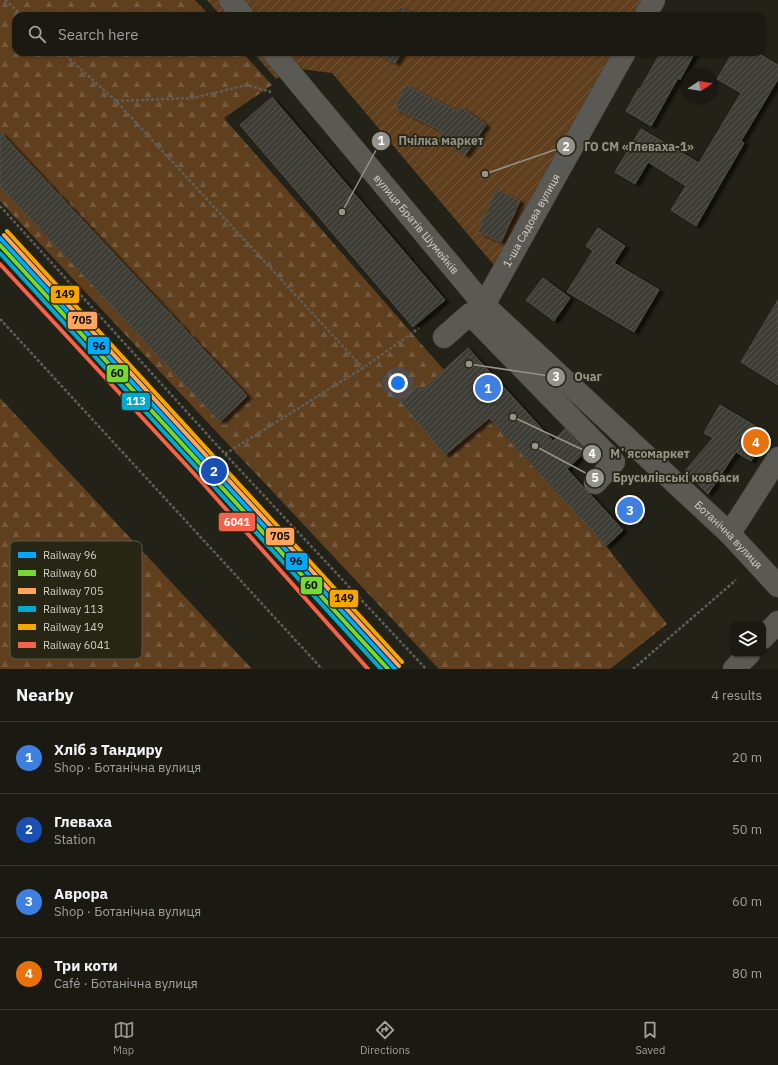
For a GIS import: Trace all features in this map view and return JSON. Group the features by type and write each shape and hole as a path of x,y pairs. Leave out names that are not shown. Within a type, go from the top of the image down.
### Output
{"street":[{"path":"230,0 240,12"},
{"path":"647,12 654,0"},
{"name":"вулиця Братів Шумейків","path":"276,56 487,315"},
{"name":"1-ша Садова вулиця","path":"487,315 623,56"},
{"path":"444,337 470,314 487,315"},
{"name":"Ботанічна вулиця","path":"487,315 544,375 632,442 729,533 778,586"},
{"path":"544,375 614,462"},
{"path":"594,483 632,442"},
{"path":"729,533 740,519 778,458"},
{"path":"766,635 778,622"},
{"path":"734,669 746,657"}],"path":[{"path":"6,0 19,12"},
{"path":"66,56 116,101 363,368"},
{"path":"116,101 193,98 247,85 274,92 294,78"},
{"path":"0,206 225,454 426,669"},
{"path":"0,319 322,669"},
{"path":"225,454 363,368 424,323"},
{"path":"633,669 743,574 760,566"}],"green space":[{"path":"0,0 195,0 206,12 12,12 12,56 246,56 272,85 224,118 444,370 606,546 667,624 610,669 439,669 0,201"},
{"path":"207,0 650,0 643,12 218,12"},
{"path":"256,56 618,56 498,270 332,73 293,68 276,79"},
{"path":"0,398 133,541 10,541 10,659 142,659 142,551 252,669 0,669"}],"building":[{"path":"400,7 409,12 397,12"},
{"path":"383,56 399,56 395,63"},
{"path":"659,56 693,56 686,68 682,68 682,76 680,80 678,78 651,126 626,111 639,88 640,89"},
{"path":"731,56 763,56 778,65 778,79 741,141 744,143 696,226 671,210 686,186 648,162 635,184 615,172 641,129 699,163 741,93 718,80"},
{"path":"405,85 457,111 460,107 486,125 465,155 439,136 442,131 395,108"},
{"path":"272,97 445,300 413,327 240,125"},
{"path":"0,132 247,396 220,422 0,186"},
{"path":"496,190 520,201 501,242 478,232"},
{"path":"598,228 625,246 614,263 659,290 634,332 567,292 593,251 586,246"},
{"path":"543,278 570,298 554,321 526,300"},
{"path":"778,300 778,385 741,362"},
{"path":"468,348 553,441 565,429 586,451 567,469 623,530 606,546 489,418 445,455 400,401 418,386 422,390"},
{"path":"720,405 767,433 751,461 736,452 708,494 685,471 713,438 704,433"}],"rail line":[{"name":"149","path":"7,231 402,662"},
{"name":"705","path":"4,235 399,666"},
{"name":"96","path":"0,238 395,669"},
{"name":"60","path":"0,245 388,669"},
{"name":"113","path":"0,253 381,669"},
{"name":"6041","path":"0,264 200,480 368,669"}],"place":[{"name":"ГО СМ «Глеваха-1»","path":"485,174"},
{"name":"Пчілка маркет","path":"342,212"},
{"name":"Очаг","path":"469,364"},
{"name":"Хліб з Тандиру","path":"488,388"},
{"name":"Мʼясомаркет","path":"513,417"},
{"name":"Три коти","path":"756,442"},
{"name":"Брусилівські ковбаси","path":"535,446"},
{"name":"Глеваха","path":"214,471"},
{"name":"Аврора","path":"630,510"}]}
